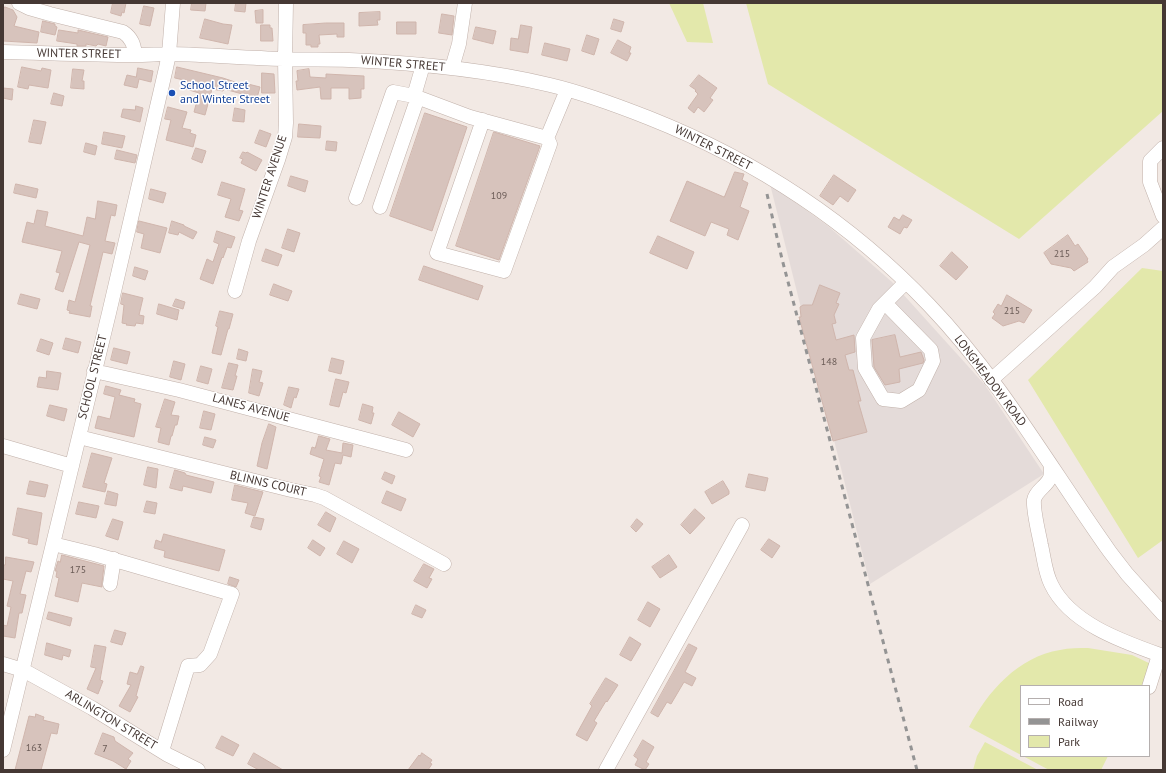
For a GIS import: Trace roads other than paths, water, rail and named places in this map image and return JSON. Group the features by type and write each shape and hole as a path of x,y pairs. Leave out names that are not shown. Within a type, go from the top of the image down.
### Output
{"street":[{"path":"19,3 29,8 50,14 123,32 134,45 135,55"},
{"name":"SCHOOL STREET","path":"3,750 146,159 169,54 173,3"},
{"name":"WINTER AVENUE","path":"235,291 249,241 278,160 284,137 286,123 286,3"},
{"path":"452,68 459,44 465,3"},
{"name":"WINTER STREET","path":"3,52 135,55 169,54 285,60 346,60 452,68 523,79 567,90 621,107 694,137 739,159 780,184"},
{"path":"380,207 416,97 423,65"},
{"path":"547,138 567,90"},
{"path":"356,198 393,92 416,97 483,120 547,138 550,144 504,271 437,253 483,120"},
{"path":"1163,148 1150,160 1150,182 1163,216"},
{"name":"LONGMEADOW ROAD","path":"780,184 842,226 906,282 957,336 991,380 1110,552 1132,580 1163,614"},
{"path":"991,380 1095,287 1113,267 1163,228"},
{"path":"885,303 930,350 933,361 919,390 901,401 883,399 865,368 863,338 879,309 885,303 906,282"},
{"name":"LANES AVENUE","path":"94,371 179,390 406,450"},
{"name":"BLINNS COURT","path":"79,437 284,489 315,495 337,505 444,564"},
{"path":"3,446 72,466"},
{"path":"1051,466 1050,477 1036,494 1034,501 1037,526 1046,570 1054,590 1069,609 1089,624 1132,645 1161,656 1150,685"},
{"path":"606,770 742,525"},
{"path":"53,544 232,594 210,654 200,665 188,666 162,751"},
{"path":"110,584 114,560"},
{"name":"ARLINGTON STREET","path":"3,664 23,670 92,708 162,751 198,770"}],"railway":[{"path":"767,194 782,259 917,770"}],"place":[{"name":"School Street and Winter Street","path":"172,93"}]}
